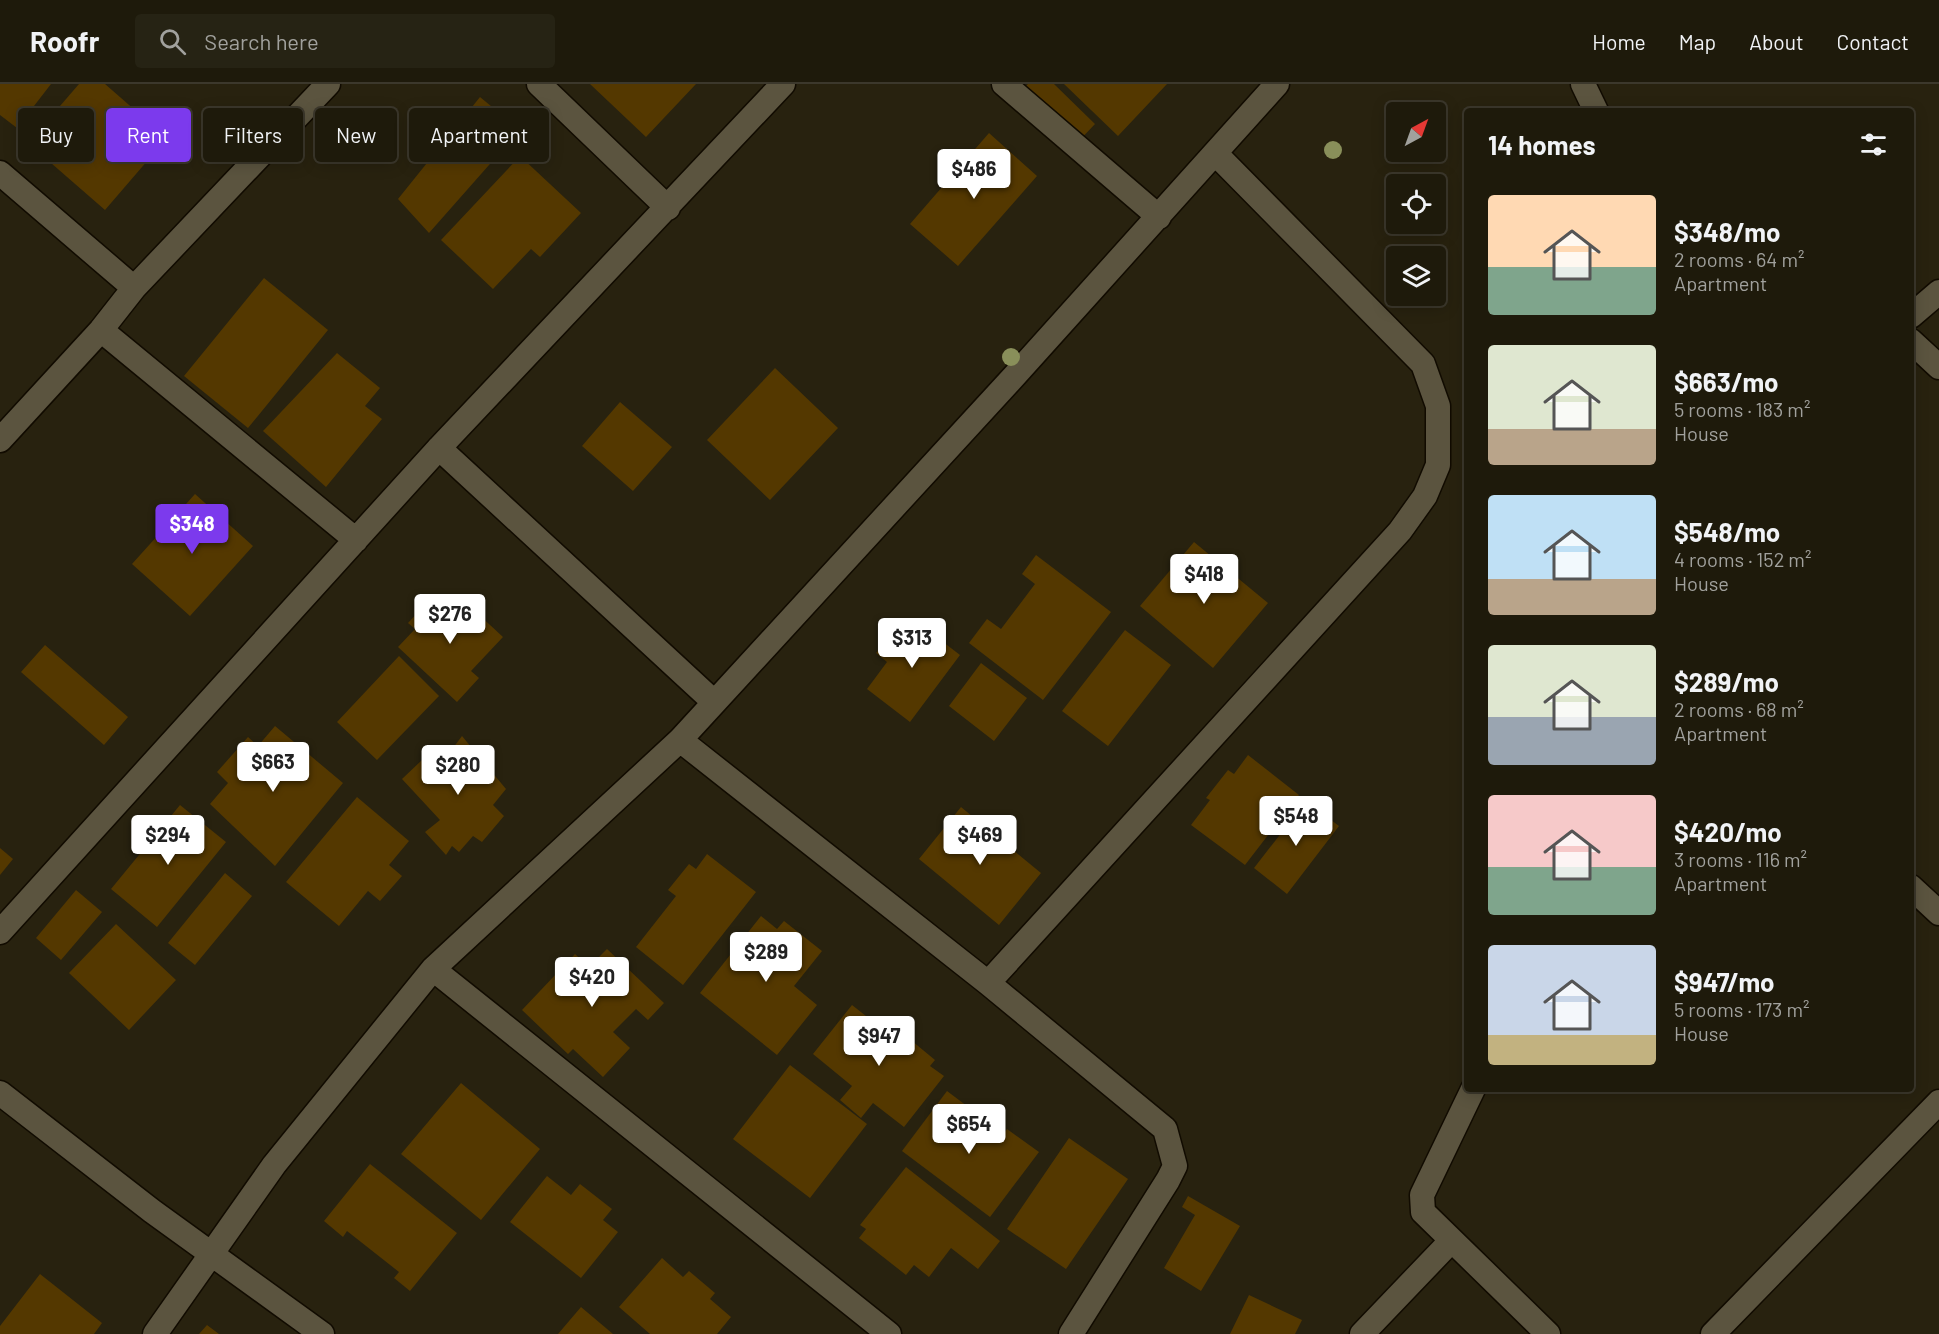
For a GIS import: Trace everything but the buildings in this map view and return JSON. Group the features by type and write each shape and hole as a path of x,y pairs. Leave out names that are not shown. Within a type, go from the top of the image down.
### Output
{"street":[{"path":"0,440 101,330 134,288 328,84"},
{"path":"539,84 668,208"},
{"path":"0,932 439,448 783,84"},
{"path":"1004,84 1159,217"},
{"path":"154,1334 274,1165 433,969 680,740 1159,217 1277,84"},
{"path":"1583,84 1595,108"},
{"path":"988,983 1400,531 1425,496 1438,465 1438,406 1423,364 1215,153"},
{"path":"0,173 134,288"},
{"path":"1914,313 1939,292"},
{"path":"101,330 356,540"},
{"path":"1914,344 1939,367"},
{"path":"439,448 714,702"},
{"path":"680,740 988,983 1165,1129 1174,1166 1168,1180 1071,1334"},
{"path":"1914,890 1939,913"},
{"path":"433,969 889,1334"},
{"path":"1472,1092 1422,1195 1423,1212 1548,1334"},
{"path":"0,1093 211,1256 322,1334"},
{"path":"1713,1334 1939,1102"},
{"path":"1362,1334 1451,1241"}]}
